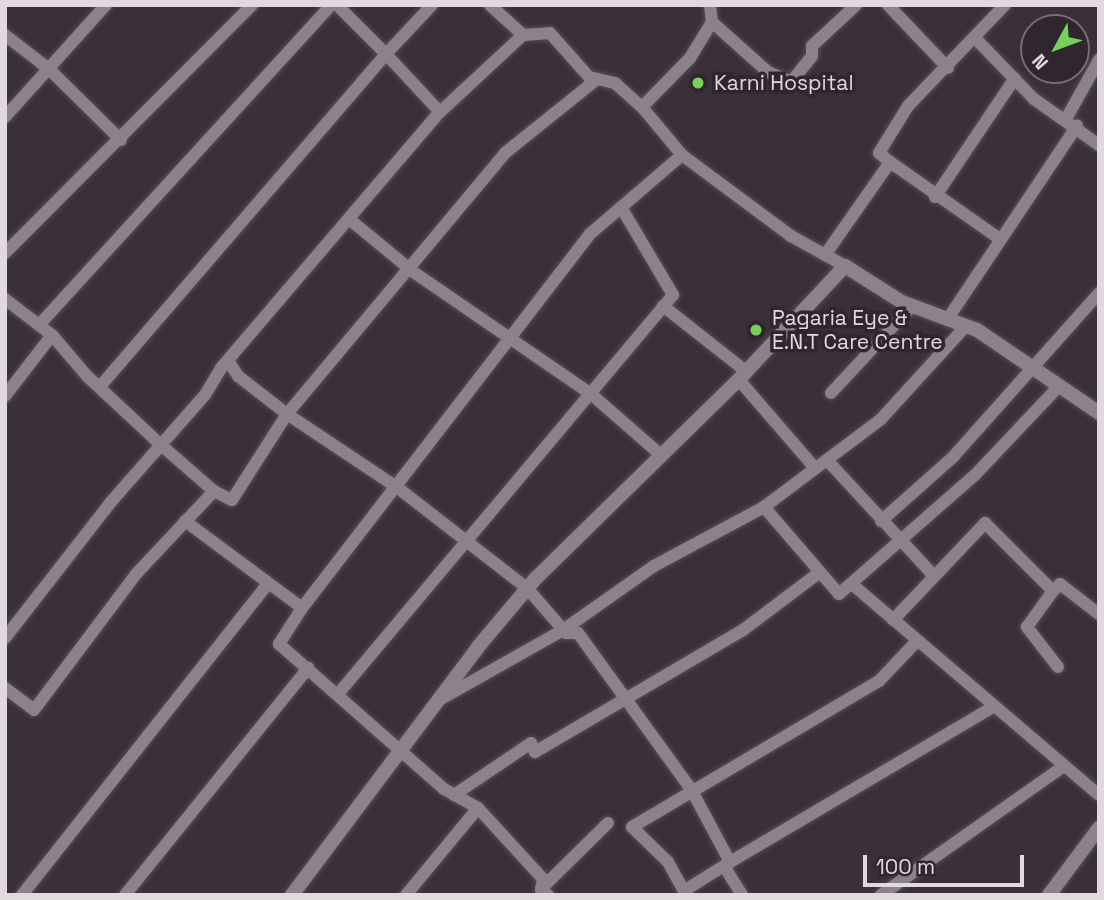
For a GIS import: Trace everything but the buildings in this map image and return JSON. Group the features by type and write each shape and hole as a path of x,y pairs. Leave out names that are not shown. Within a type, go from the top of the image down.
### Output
{"street":[{"path":"5,117 106,5"},
{"path":"5,253 121,140 252,5"},
{"path":"39,325 334,5 386,54 440,112"},
{"path":"100,386 386,54 432,5"},
{"path":"642,107 690,58 712,22 710,5"},
{"path":"712,22 768,72 791,82 812,56 812,46 856,5"},
{"path":"888,5 948,68"},
{"path":"1000,239 935,197 879,153 908,107 948,68 1005,5"},
{"path":"494,7 523,35"},
{"path":"5,638 229,362 440,112 523,35 550,33 589,76 615,83 642,107 682,155 791,236 912,306 966,327 1099,413"},
{"path":"5,34 49,69 121,140"},
{"path":"975,38 1034,99 1071,122 1099,145"},
{"path":"947,320 1071,122 1099,60"},
{"path":"935,197 1015,78"},
{"path":"5,299 52,335 161,445 214,491 232,500 287,414 505,153 597,79"},
{"path":"542,893 543,879 478,808 454,794 279,644 302,608 398,488 590,234 682,155"},
{"path":"825,255 890,162"},
{"path":"338,694 469,542 673,295 621,207"},
{"path":"349,219 409,268 512,336 591,394 663,456"},
{"path":"292,895 527,589 743,376 845,266"},
{"path":"881,520 953,457 1099,293"},
{"path":"663,306 743,376 815,468"},
{"path":"831,393 912,306"},
{"path":"439,701 563,630 654,566 764,507 881,419 966,327"},
{"path":"5,396 52,335"},
{"path":"229,362 238,376 287,414 398,488 469,542 527,589 563,630 578,633 622,698 691,789 742,895"},
{"path":"764,507 839,594 853,585 974,476 1059,386"},
{"path":"827,460 933,575"},
{"path":"5,688 34,710 137,573 214,491"},
{"path":"185,521 302,608"},
{"path":"893,620 985,523 1054,591"},
{"path":"454,794 531,743 535,752 622,698 743,630 820,572"},
{"path":"22,895 268,583"},
{"path":"1058,667 1027,627 1054,591 1060,584 1099,614"},
{"path":"853,585 1099,795"},
{"path":"917,641 879,681 691,789 632,827 668,862 685,893 727,864 993,707"},
{"path":"125,895 308,668"},
{"path":"881,895 1064,766"},
{"path":"406,895 478,808"},
{"path":"542,893 608,823"},
{"path":"1049,895 1099,828"}],"place":[{"name":"Karni Hospital","path":"698,83"},
{"name":"Pagaria Eye & E.N.T Care Centre","path":"756,330"}]}
